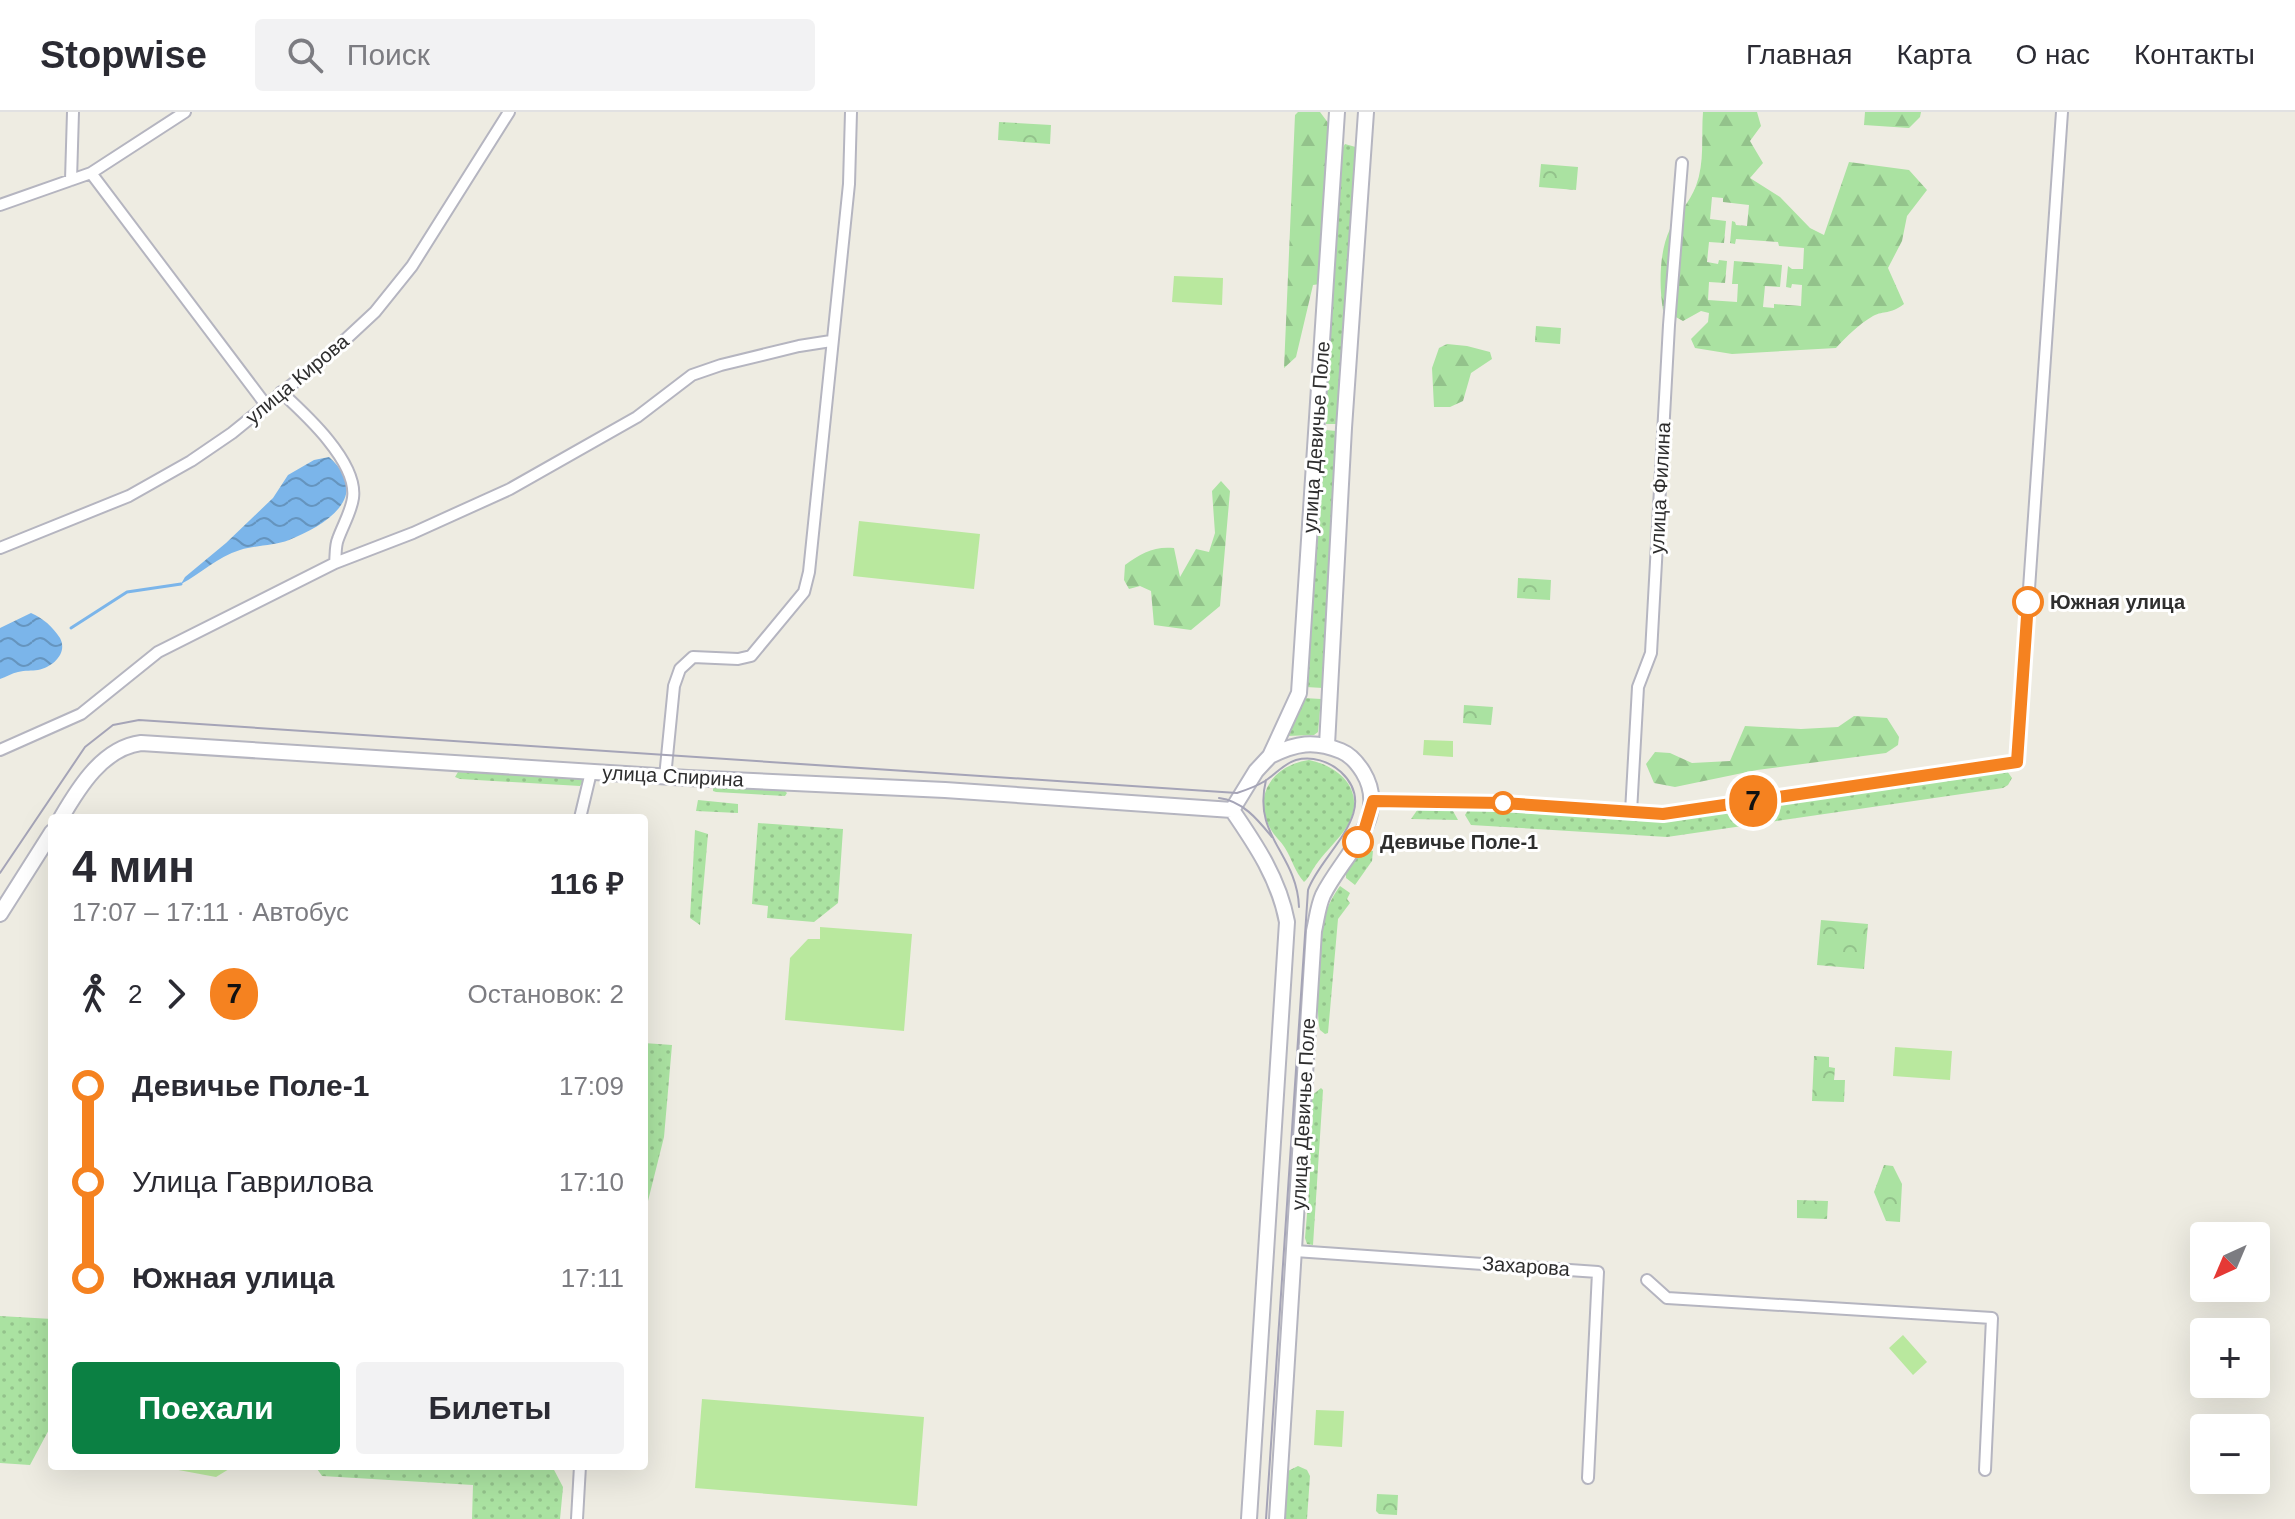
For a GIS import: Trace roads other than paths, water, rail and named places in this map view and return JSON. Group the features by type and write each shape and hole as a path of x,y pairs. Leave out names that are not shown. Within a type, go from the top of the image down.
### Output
{"main road":[{"name":"улица Девичье Поле","path":"1249,1519 1287,922 1266,861 1232,810 1256,771 1270,756 1299,693 1337,112"},
{"name":"улица Девичье Поле","path":"1327,745 1344,428 1366,112"},
{"path":"1336,142 1365,143"},
{"path":"1316,426 1344,428"},
{"path":"1270,756 1291,745 1309,742 1327,745 1347,754 1358,764 1371,789 1373,801"},
{"name":"улица Спирина","path":"64,814 92,771 115,752 127,745 162,743 665,777 945,790 1232,810"},
{"name":"улица Девичье Поле","path":"1277,1519 1314,931 1323,895 1365,828 1373,801"},
{"path":"0,914 48,838"}],"street":[{"path":"71,180 73,112"},
{"path":"0,205 91,173 185,112"},
{"name":"улица Кирова","path":"0,548 129,496 191,461 232,433 332,352 384,301 412,266 509,112"},
{"path":"665,777 674,686 680,669 693,657 738,659 751,656 804,592 809,572 849,184 851,112"},
{"path":"1373,801 1503,803 1663,814 2017,762 2062,112"},
{"name":"улица Филина","path":"1631,812 1638,687 1651,653 1669,325 1682,163"},
{"path":"91,173 266,405"},
{"path":"0,750 81,714 158,652 335,563 413,533 510,489 637,417 692,375 721,365 831,341"},
{"path":"281,392 329,441 350,474 354,495 336,542 335,563"},
{"path":"581,814 591,772"},
{"name":"Захарова","path":"1295,1251 1598,1272 1588,1478"},
{"path":"1647,1280 1667,1298 1992,1318 1985,1470"},
{"path":"577,1519 580,1470"}],"water":[{"path":"329,457 347,484 339,508 330,517 289,540 232,553 181,584 273,498 288,475 314,460"},
{"path":"31,613 47,623 60,638 61,654 54,663 44,668 0,679 0,628"}],"waterway":[{"path":"71,628 127,592 181,584"}],"tram line":[{"path":"0,873 85,747 113,725 139,720 1237,793 1262,783 1296,760 1314,759 1331,765 1341,772 1352,787 1355,802 1345,832 1308,890 1266,1519"},
{"path":"1266,780 1263,800 1265,816 1291,872 1299,907"},
{"path":"1219,798 1243,807 1272,837"}],"place":[{"name":"Южная улица","path":"2028,602"},
{"name":"Девичье Поле-1","path":"1358,842"}]}
